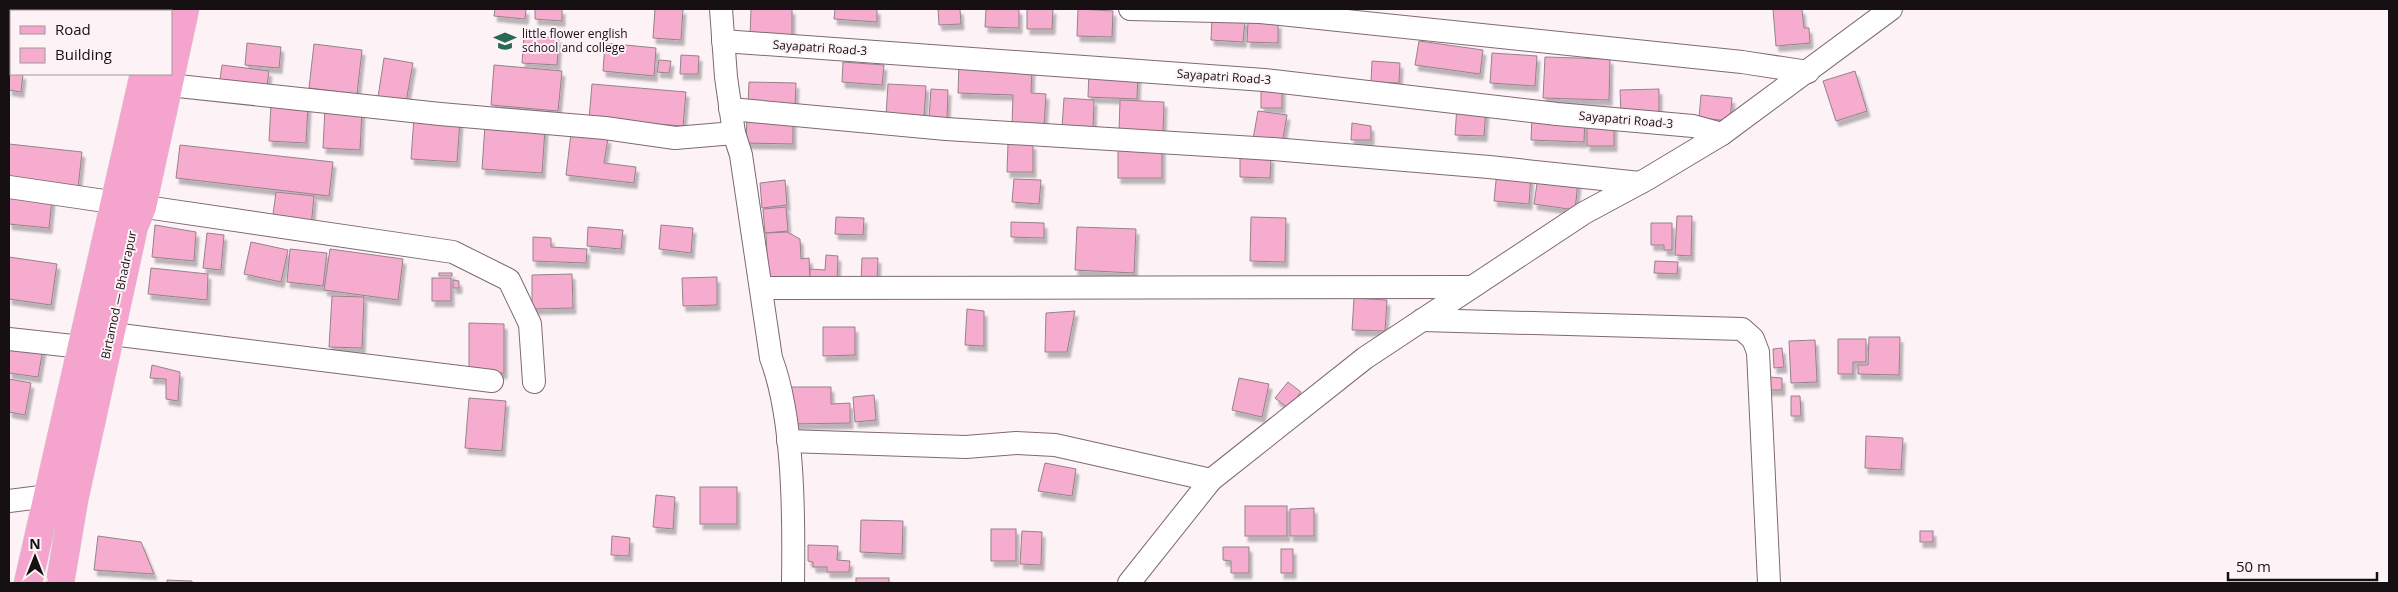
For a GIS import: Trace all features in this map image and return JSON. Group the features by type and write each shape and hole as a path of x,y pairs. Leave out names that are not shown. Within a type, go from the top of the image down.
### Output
{"main road":[{"name":"Birtamod — Bhadrapur","path":"172,72 186,9"},
{"name":"Birtamod — Bhadrapur","path":"60,583 62,498 82,347 113,202 144,75"},
{"name":"Birtamod — Bhadrapur","path":"28,583 62,498 112,334 134,226 142,206 171,75"}],"street":[{"path":"721,9 730,109 734,133 741,155 771,358 779,378 788,441 794,542 793,583"},
{"path":"1130,9 1260,12 1742,62 1808,72"},
{"path":"1129,583 1211,480 1365,358 1584,212 1640,183 1722,134 1891,9"},
{"name":"Sayapatri Road-3","path":"723,42 1264,80 1557,114 1693,126 1722,134"},
{"path":"169,85 422,112 605,128 675,138 734,133"},
{"path":"730,109 956,130 1283,150 1480,166 1640,183"},
{"path":"9,187 453,252 509,280 530,324 534,382"},
{"path":"760,288 1471,287"},
{"path":"1422,320 1742,329 1753,338 1758,352 1769,583"},
{"path":"112,334 492,381"},
{"path":"9,339 82,347"},
{"path":"788,441 948,447 1016,443 1055,445 1211,480"},
{"path":"9,501 62,498"}],"building":[{"path":"495,9 526,9 525,19 494,16"},
{"path":"535,9 562,9 562,21 535,19"},
{"path":"655,9 683,9 681,40 653,38"},
{"path":"751,9 792,9 792,37 750,36"},
{"path":"835,9 877,9 877,22 834,19"},
{"path":"938,9 960,9 961,24 939,25"},
{"path":"986,9 1019,9 1019,28 985,27"},
{"path":"1027,9 1053,9 1052,29 1027,29"},
{"path":"1078,9 1113,11 1112,37 1077,36"},
{"path":"1773,9 1802,9 1804,28 1809,28 1810,43 1776,46"},
{"path":"1212,18 1245,20 1243,42 1211,40"},
{"path":"9,21 10,21 10,44"},
{"path":"1248,22 1278,23 1278,43 1247,42"},
{"path":"524,36 559,38 557,65 522,63"},
{"path":"1419,41 1483,50 1480,74 1415,65"},
{"path":"247,43 281,47 279,68 245,65"},
{"path":"605,43 656,48 654,76 603,71"},
{"path":"314,44 362,50 357,94 309,88"},
{"path":"1492,53 1537,56 1535,86 1490,83"},
{"path":"681,55 699,56 698,74 680,74"},
{"path":"10,57 10,75 23,75 21,92 9,90"},
{"path":"1545,57 1610,59 1609,100 1543,98"},
{"path":"384,58 413,63 406,102 378,97"},
{"path":"659,60 671,61 669,73 657,72"},
{"path":"1372,61 1400,63 1399,83 1371,82"},
{"path":"843,62 884,65 882,85 842,82"},
{"path":"959,63 1032,66 1031,93 1046,94 1044,127 1012,125 1013,95 958,93"},
{"path":"222,65 269,71 266,93 219,87"},
{"path":"494,65 562,71 558,111 491,105"},
{"path":"1089,70 1138,72 1137,99 1088,97"},
{"path":"1855,71 1867,111 1836,121 1823,81"},
{"path":"749,82 796,83 795,107 748,105"},
{"path":"592,84 686,92 683,126 589,119"},
{"path":"888,84 926,86 924,118 886,116"},
{"path":"1261,86 1282,86 1282,108 1261,108"},
{"path":"931,89 948,90 947,119 929,118"},
{"path":"1659,89 1659,112 1621,113 1620,90"},
{"path":"1701,95 1732,98 1730,121 1699,118"},
{"path":"1064,98 1094,100 1093,129 1062,127"},
{"path":"1120,100 1164,102 1163,133 1119,132"},
{"path":"271,104 308,105 306,143 269,141"},
{"path":"1457,106 1486,108 1484,136 1455,135"},
{"path":"325,108 362,109 360,150 323,148"},
{"path":"1258,111 1287,115 1282,144 1253,139"},
{"path":"747,116 793,117 793,144 746,143"},
{"path":"1532,116 1585,118 1584,142 1531,140"},
{"path":"414,117 460,120 457,162 411,159"},
{"path":"1352,123 1371,126 1371,140 1351,140"},
{"path":"1587,123 1614,123 1614,146 1587,146"},
{"path":"485,125 545,129 542,173 482,169"},
{"path":"571,133 608,138 604,163 636,167 634,183 566,175"},
{"path":"1008,143 1033,144 1033,172 1007,172"},
{"path":"9,144 82,152 78,188 9,180"},
{"path":"180,145 333,162 329,196 176,178"},
{"path":"1118,148 1162,148 1162,178 1118,178"},
{"path":"1240,156 1271,157 1270,178 1240,177"},
{"path":"1497,171 1531,174 1529,204 1494,201"},
{"path":"1538,177 1578,182 1575,210 1534,204"},
{"path":"1014,179 1041,180 1039,204 1012,202"},
{"path":"785,180 787,205 762,208 760,183"},
{"path":"276,192 314,196 311,227 272,222"},
{"path":"9,194 52,199 49,228 9,224"},
{"path":"786,207 788,231 765,233 763,209"},
{"path":"1677,216 1692,216 1691,256 1675,255"},
{"path":"836,217 864,218 863,235 835,234"},
{"path":"1251,217 1286,218 1285,262 1250,261"},
{"path":"1011,222 1044,223 1044,238 1011,237"},
{"path":"1651,223 1672,223 1672,250 1664,250 1664,245 1651,245"},
{"path":"155,225 196,232 194,261 152,257"},
{"path":"661,225 693,228 691,253 659,249"},
{"path":"588,227 623,230 621,249 587,246"},
{"path":"1077,227 1136,229 1134,273 1075,270"},
{"path":"787,232 800,239 801,259 809,258 810,279 768,281 766,233"},
{"path":"207,233 224,235 221,270 203,268"},
{"path":"533,237 551,238 551,247 587,249 586,263 533,261"},
{"path":"251,242 288,250 281,282 244,274"},
{"path":"290,249 327,253 323,286 287,282"},
{"path":"330,249 403,259 398,300 324,290"},
{"path":"826,255 838,256 837,283 810,279 810,269 825,270"},
{"path":"9,257 57,264 51,305 9,299"},
{"path":"862,258 878,258 877,282 861,282"},
{"path":"1655,261 1678,262 1677,274 1654,273"},
{"path":"151,268 208,274 207,300 148,294"},
{"path":"439,273 452,273 452,276 439,276"},
{"path":"572,274 573,308 532,309 532,275"},
{"path":"717,277 717,305 683,306 682,278"},
{"path":"432,278 451,278 451,301 432,301"},
{"path":"453,280 459,281 459,288 453,288"},
{"path":"332,296 364,297 362,348 329,347"},
{"path":"1354,298 1387,300 1385,331 1352,330"},
{"path":"967,309 984,311 984,346 965,345"},
{"path":"1075,311 1067,352 1045,352 1046,313"},
{"path":"469,323 504,324 504,373 469,373"},
{"path":"823,327 855,327 855,355 823,356"},
{"path":"1869,337 1900,337 1899,375 1858,374 1858,365 1868,365"},
{"path":"1838,339 1866,339 1866,362 1853,362 1853,374 1838,374"},
{"path":"1815,340 1817,382 1791,383 1789,341"},
{"path":"9,344 43,349 38,377 9,373"},
{"path":"1782,348 1784,367 1774,368 1773,349"},
{"path":"152,365 180,372 178,401 166,399 166,379 150,378"},
{"path":"1769,377 1782,378 1782,390 1768,390"},
{"path":"1239,378 1269,384 1262,417 1232,410"},
{"path":"9,379 31,383 25,415 9,412"},
{"path":"1288,382 1301,392 1288,408 1275,398"},
{"path":"790,387 831,387 831,404 850,403 850,423 790,424"},
{"path":"874,395 876,420 855,422 853,397"},
{"path":"1791,396 1800,396 1801,416 1791,416"},
{"path":"469,398 506,401 502,451 465,448"},
{"path":"1866,436 1903,438 1901,470 1865,468"},
{"path":"1045,463 1076,469 1072,496 1038,491"},
{"path":"700,487 737,487 737,524 700,524"},
{"path":"656,495 675,497 673,529 653,527"},
{"path":"1245,506 1287,506 1287,536 1245,536"},
{"path":"1314,508 1314,536 1290,536 1290,509"},
{"path":"861,520 903,521 902,554 860,552"},
{"path":"991,529 1016,529 1016,561 991,561"},
{"path":"1022,531 1042,532 1041,565 1020,564"},
{"path":"1920,531 1933,531 1933,542 1920,542"},
{"path":"98,536 141,542 154,574 94,570"},
{"path":"612,536 630,538 629,556 611,555"},
{"path":"808,545 838,546 837,560 850,561 849,572 827,572 827,567 813,567 813,562 808,561"},
{"path":"1223,547 1249,547 1249,573 1231,573 1231,561 1223,560"},
{"path":"1281,549 1293,549 1293,573 1281,573"},
{"path":"856,578 889,578 889,583 856,583"},
{"path":"167,580 192,581 192,583 167,583"}],"place":[{"name":"little flower english school and college","path":"505,41"}]}
